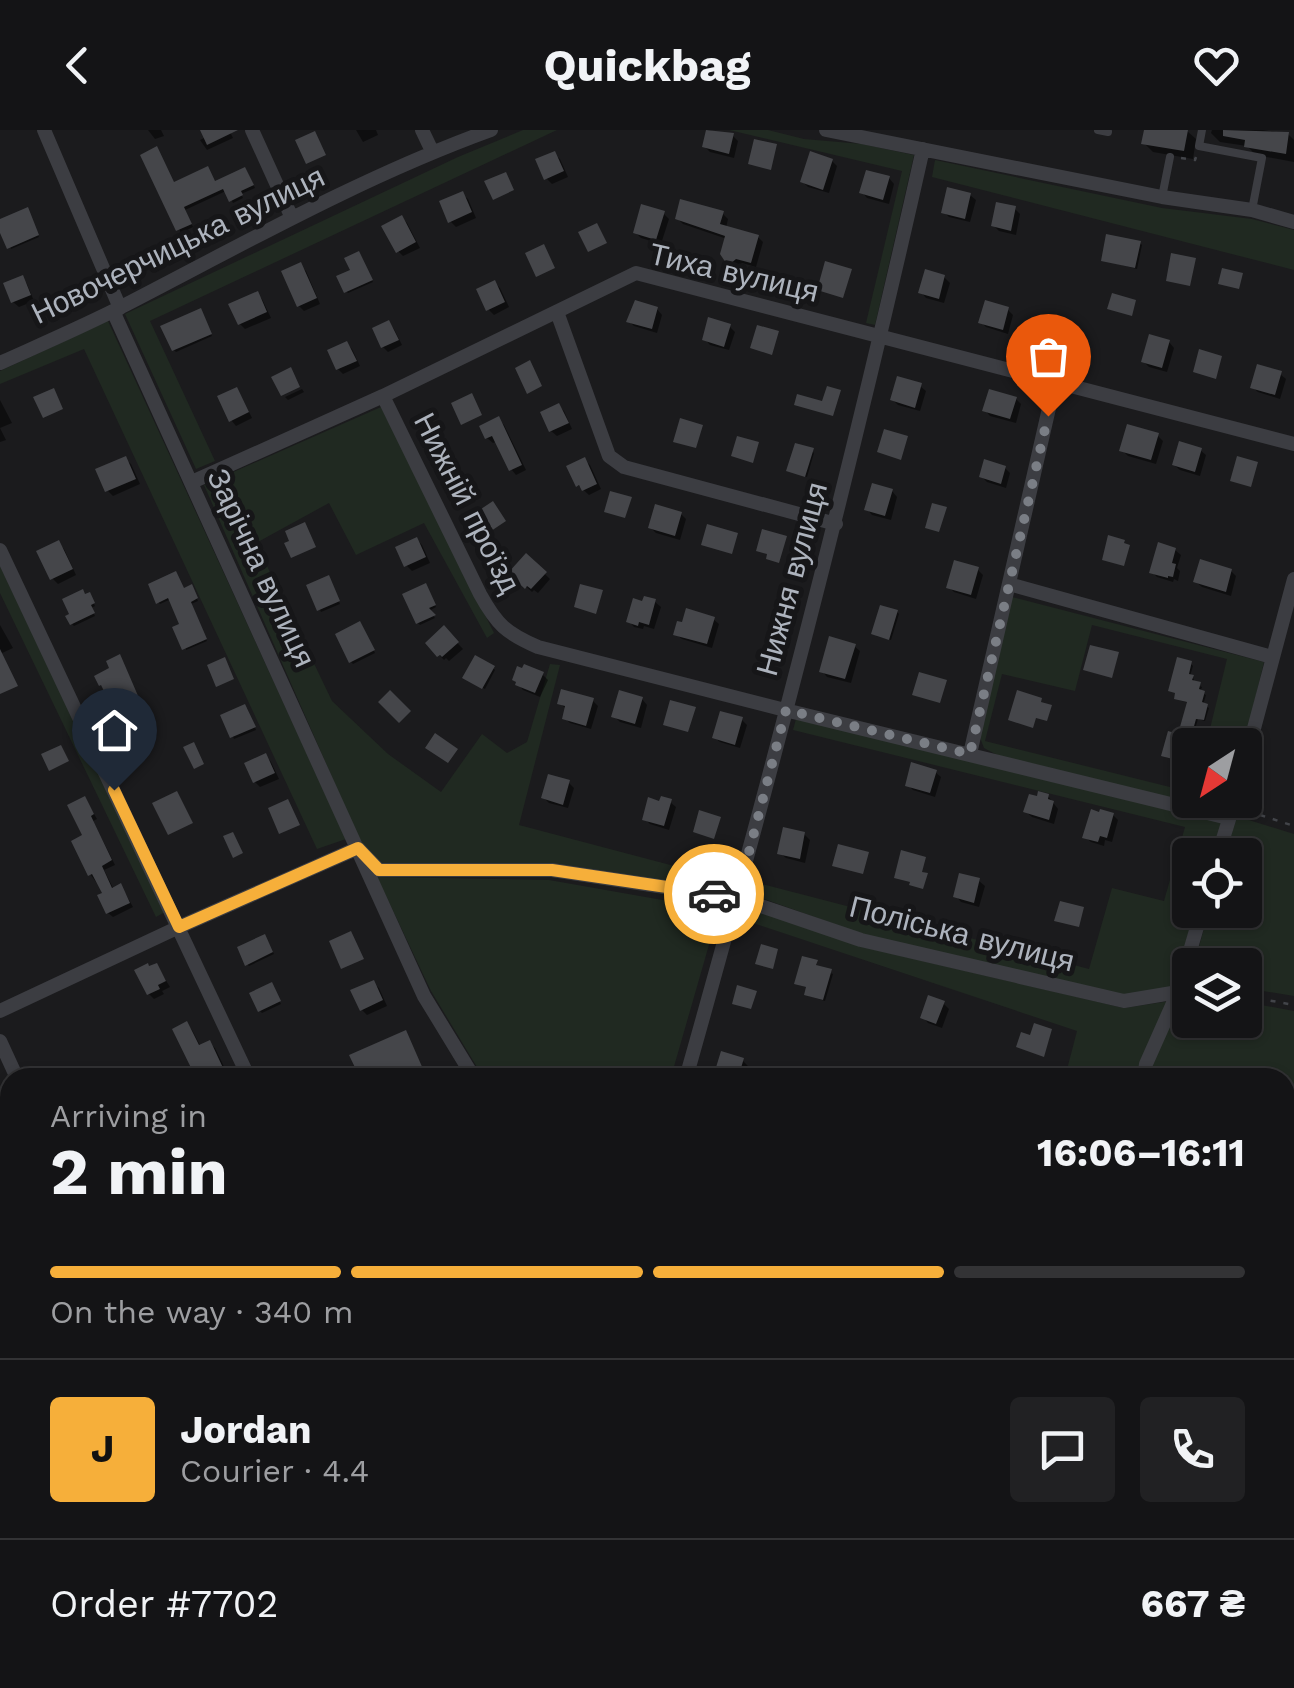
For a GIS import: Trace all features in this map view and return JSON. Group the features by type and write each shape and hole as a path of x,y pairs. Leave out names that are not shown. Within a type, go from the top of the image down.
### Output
{"street":[{"name":"Зарічна вулиця","path":"44,130 116,309 424,996 468,1068"},
{"path":"252,130 292,218"},
{"path":"422,130 432,151"},
{"name":"Новочерчицька вулиця","path":"0,363 432,151 491,130"},
{"path":"826,130 1162,198 1252,210 1294,222"},
{"name":"Нижня вулиця","path":"689,1068 836,524 924,150"},
{"name":"Тиха вулиця","path":"192,482 383,396 636,273 1294,444"},
{"path":"558,312 610,456 624,467 836,524"},
{"path":"970,754 1055,382"},
{"name":"Нижній проїзд","path":"383,396 480,594 492,616 511,635 538,647 786,710 970,754 1172,796"},
{"path":"0,550 244,1068"},
{"path":"1254,728 1272,657 1289,620 1294,579"},
{"path":"1009,584 1272,657"},
{"path":"0,1011 358,848 379,870 552,870 737,898"},
{"name":"Поліська вулиця","path":"737,898 861,940 1124,1002 1172,993"},
{"path":"1145,1068 1172,1006"},
{"path":"0,1041 12,1068"}],"lane":[{"path":"1202,130 1199,146 1262,158 1252,210"},
{"path":"1162,198 1170,157"}],"path":[{"path":"1170,157 1196,160 1199,146"},
{"path":"1262,817 1294,826"},
{"path":"1262,999 1294,1005"}],"shaded area":[{"path":"523,130 557,130 150,321 215,461 196,469 125,314"},
{"path":"729,130 768,130 914,155 875,325 866,323 902,171"},
{"path":"935,160 1162,208 1252,219 1294,230 1294,270 932,177"},
{"path":"108,321 346,839 317,849 84,349 0,384 0,371"},
{"path":"381,407 494,633 487,638 424,523 356,555 329,503 256,543 332,701 388,754 441,792 482,734 507,753 527,742 550,664 560,665 519,825 731,881 726,890 553,863 382,863 360,841 204,485"},
{"path":"0,566 165,912 156,917 0,593"},
{"path":"1012,597 1264,662 1248,728 1210,728 1227,659 1092,625 1075,691 1002,674 985,741 1172,788 1172,799 999,756 984,748 979,735"},
{"path":"796,719 1172,809 1172,818 1222,821 1217,838 1182,838 1185,827 793,730"},
{"path":"1235,818 1294,834 1294,996 1262,991 1262,948 1199,948 1204,928 1262,928 1262,838 1230,838"},
{"path":"1172,873 1172,928 1191,928 1185,948 1172,948 1172,988 1125,997 862,934 750,894 754,882 1089,969 1112,888 1164,901"},
{"path":"377,877 549,880 719,910 674,1068 478,1068 431,991"},
{"path":"745,907 859,946 1124,1008 1172,1001 1172,1038 1262,1038 1262,1005 1294,1011 1294,1068 1067,1068 1077,1031 741,919"}],"building":[{"path":"200,130 238,130 207,145"},
{"path":"706,130 734,133 729,154 702,147"},
{"path":"1144,130 1188,130 1184,151 1141,144"},
{"path":"1223,130 1289,132 1286,154 1244,147 1245,140 1223,136"},
{"path":"315,131 326,155 306,164 295,140"},
{"path":"754,139 777,144 771,170 748,164"},
{"path":"157,146 174,182 208,166 215,181 245,167 254,185 229,202 223,189 184,207 192,224 176,231 140,155"},
{"path":"555,151 564,171 544,180 535,159"},
{"path":"810,151 833,159 823,190 800,182"},
{"path":"866,170 890,176 883,200 859,193"},
{"path":"506,172 514,190 493,200 484,181"},
{"path":"947,187 971,193 965,219 941,213"},
{"path":"463,191 472,212 448,223 439,201"},
{"path":"680,199 724,211 720,224 759,235 751,263 736,259 728,266 720,254 725,236 675,219"},
{"path":"996,202 1016,206 1011,231 991,226"},
{"path":"641,204 665,211 656,240 633,233"},
{"path":"28,207 39,235 7,249 0,233 0,219"},
{"path":"402,215 416,242 396,253 381,226"},
{"path":"597,223 607,243 588,252 578,232"},
{"path":"1106,234 1141,241 1135,268 1101,261"},
{"path":"544,244 555,268 536,277 525,253"},
{"path":"359,251 373,280 344,293 336,276 350,270 344,258"},
{"path":"1171,253 1196,258 1190,286 1166,281"},
{"path":"825,261 852,269 843,298 817,290"},
{"path":"301,262 317,298 297,307 281,271"},
{"path":"1222,268 1243,273 1239,289 1218,284"},
{"path":"925,269 945,275 939,299 918,293"},
{"path":"23,275 31,295 11,303 3,283"},
{"path":"495,280 505,302 486,311 476,289"},
{"path":"258,291 267,312 238,325 228,304"},
{"path":"1112,293 1136,300 1132,316 1107,309"},
{"path":"635,300 658,307 652,329 626,322"},
{"path":"985,300 1009,307 1003,330 978,323"},
{"path":"201,308 212,334 172,351 160,326"},
{"path":"708,317 731,324 724,347 702,340"},
{"path":"389,320 399,340 381,348 372,328"},
{"path":"757,325 779,331 772,355 750,348"},
{"path":"1149,334 1170,340 1162,368 1141,362"},
{"path":"347,341 357,361 336,370 327,350"},
{"path":"1199,349 1222,356 1216,379 1193,372"},
{"path":"530,360 542,386 527,394 515,368"},
{"path":"1257,364 1282,371 1275,395 1250,388"},
{"path":"291,367 300,387 281,396 271,377"},
{"path":"897,376 922,383 915,408 890,400"},
{"path":"827,386 841,390 833,416 794,405 797,394 822,401"},
{"path":"237,387 249,412 229,422 217,396"},
{"path":"54,388 63,409 43,418 33,397"},
{"path":"989,389 1017,397 1010,419 982,411"},
{"path":"472,393 482,415 461,425 451,403"},
{"path":"559,403 569,423 549,432 540,412"},
{"path":"499,416 522,465 509,471 492,436 485,439 479,426"},
{"path":"680,418 703,425 696,448 673,442"},
{"path":"1127,424 1159,433 1151,460 1119,451"},
{"path":"884,429 908,436 901,460 877,452"},
{"path":"737,436 759,442 753,463 731,456"},
{"path":"1179,441 1202,448 1195,472 1172,465"},
{"path":"795,443 814,448 805,477 786,471"},
{"path":"126,456 136,479 105,492 95,469"},
{"path":"1237,456 1258,462 1251,487 1230,481"},
{"path":"585,457 597,484 582,491 566,466"},
{"path":"984,459 1006,466 1001,484 979,477"},
{"path":"872,483 893,489 885,516 864,510"},
{"path":"610,491 632,497 625,518 604,512"},
{"path":"493,501 506,521 488,533 475,513"},
{"path":"932,503 947,507 939,532 925,528"},
{"path":"655,504 682,512 675,536 648,528"},
{"path":"305,522 316,547 291,558 284,543 289,541 285,531"},
{"path":"707,524 738,533 732,554 701,545"},
{"path":"762,529 787,536 779,563 756,551"},
{"path":"1108,535 1130,545 1124,566 1102,560"},
{"path":"417,537 426,557 404,567 395,547"},
{"path":"59,540 73,569 50,580 36,551"},
{"path":"1158,542 1176,548 1173,577 1149,573"},
{"path":"526,553 547,572 531,589 525,589 508,573"},
{"path":"1200,559 1232,569 1226,592 1193,582"},
{"path":"954,560 979,567 971,595 946,588"},
{"path":"176,571 184,588 192,584 198,598 191,602 207,639 182,650 172,627 179,624 168,598 156,604 148,584"},
{"path":"329,575 340,601 317,611 306,585"},
{"path":"426,583 436,605 429,608 436,615 416,624 402,594"},
{"path":"580,584 603,590 596,614 574,607"},
{"path":"83,589 85,594 90,592 95,613 70,625 62,599"},
{"path":"644,596 656,599 649,625 626,622 633,598 642,601"},
{"path":"880,605 898,610 889,640 871,634"},
{"path":"686,608 715,617 707,644 673,635"},
{"path":"360,621 375,650 349,663 335,634"},
{"path":"444,625 459,642 437,657 425,643"},
{"path":"829,636 856,644 845,679 819,672"},
{"path":"1090,645 1119,652 1112,678 1083,670"},
{"path":"0,649 18,686 0,694"},
{"path":"120,654 151,726 127,738 94,676 109,668 106,661"},
{"path":"475,655 495,666 482,689 462,678"},
{"path":"225,657 234,679 216,687 207,665"},
{"path":"1177,657 1192,661 1189,674 1194,675 1192,680 1201,682 1199,689 1205,691 1202,702 1208,704 1204,720 1196,719 1193,728 1180,728 1187,702 1174,699 1175,693 1168,691"},
{"path":"524,664 544,672 535,693 512,680 517,666 522,668"},
{"path":"919,672 947,680 940,703 912,695"},
{"path":"561,689 594,698 586,726 562,719 565,706 557,704"},
{"path":"390,690 411,711 399,723 378,702"},
{"path":"619,690 643,697 635,724 611,717"},
{"path":"1017,690 1052,705 1047,721 1036,718 1033,728 1008,720"},
{"path":"670,700 696,707 688,732 663,725"},
{"path":"245,704 256,727 230,738 220,715"},
{"path":"720,711 743,717 735,745 712,738"},
{"path":"1168,731 1172,732 1172,759 1161,756"},
{"path":"435,733 458,749 448,763 425,748"},
{"path":"194,742 204,764 194,769 183,747"},
{"path":"61,745 69,761 49,771 41,754"},
{"path":"266,753 275,773 253,783 244,763"},
{"path":"911,762 937,770 930,793 905,786"},
{"path":"548,774 570,780 563,805 541,798"},
{"path":"177,791 193,823 168,835 152,803"},
{"path":"1038,791 1049,794 1048,799 1054,801 1049,820 1023,812 1029,794 1037,796"},
{"path":"85,796 112,860 102,866 112,888 121,883 130,903 106,914 97,895 102,893 92,874 88,876 71,841 82,835 67,805"},
{"path":"661,796 672,799 664,826 642,820 648,797 659,801"},
{"path":"288,799 300,825 279,834 268,808"},
{"path":"1091,809 1114,813 1107,838 1100,836 1098,842 1082,838"},
{"path":"699,810 721,817 714,839 693,832"},
{"path":"783,827 805,832 800,859 777,854"},
{"path":"233,832 243,853 233,858 223,836"},
{"path":"838,844 869,852 863,874 832,866"},
{"path":"901,850 926,857 922,872 928,873 923,889 894,878"},
{"path":"959,873 980,878 974,903 953,897"},
{"path":"1060,901 1084,907 1079,927 1054,921"},
{"path":"351,931 364,959 341,969 329,941"},
{"path":"265,934 273,952 245,966 237,947"},
{"path":"761,944 778,949 773,969 755,964"},
{"path":"802,956 832,969 823,1000 804,995 806,987 794,984"},
{"path":"157,963 166,981 147,995 134,970"},
{"path":"374,980 383,1000 360,1011 350,990"},
{"path":"272,982 281,1001 258,1012 249,993"},
{"path":"737,985 757,991 751,1009 732,1004"},
{"path":"928,995 945,1001 936,1024 920,1018"},
{"path":"187,1021 199,1045 210,1040 223,1068 191,1068 172,1029"},
{"path":"1034,1023 1052,1029 1044,1057 1016,1047 1021,1032 1030,1035"},
{"path":"406,1030 423,1068 355,1068 349,1055"},
{"path":"721,1051 744,1058 741,1068 716,1068"}],"way so far":[{"path":"714,894 737,898 786,710 970,754 1048,416"}],"route":[{"path":"114,790 179,927 358,848 379,870 552,870 714,894"}]}
